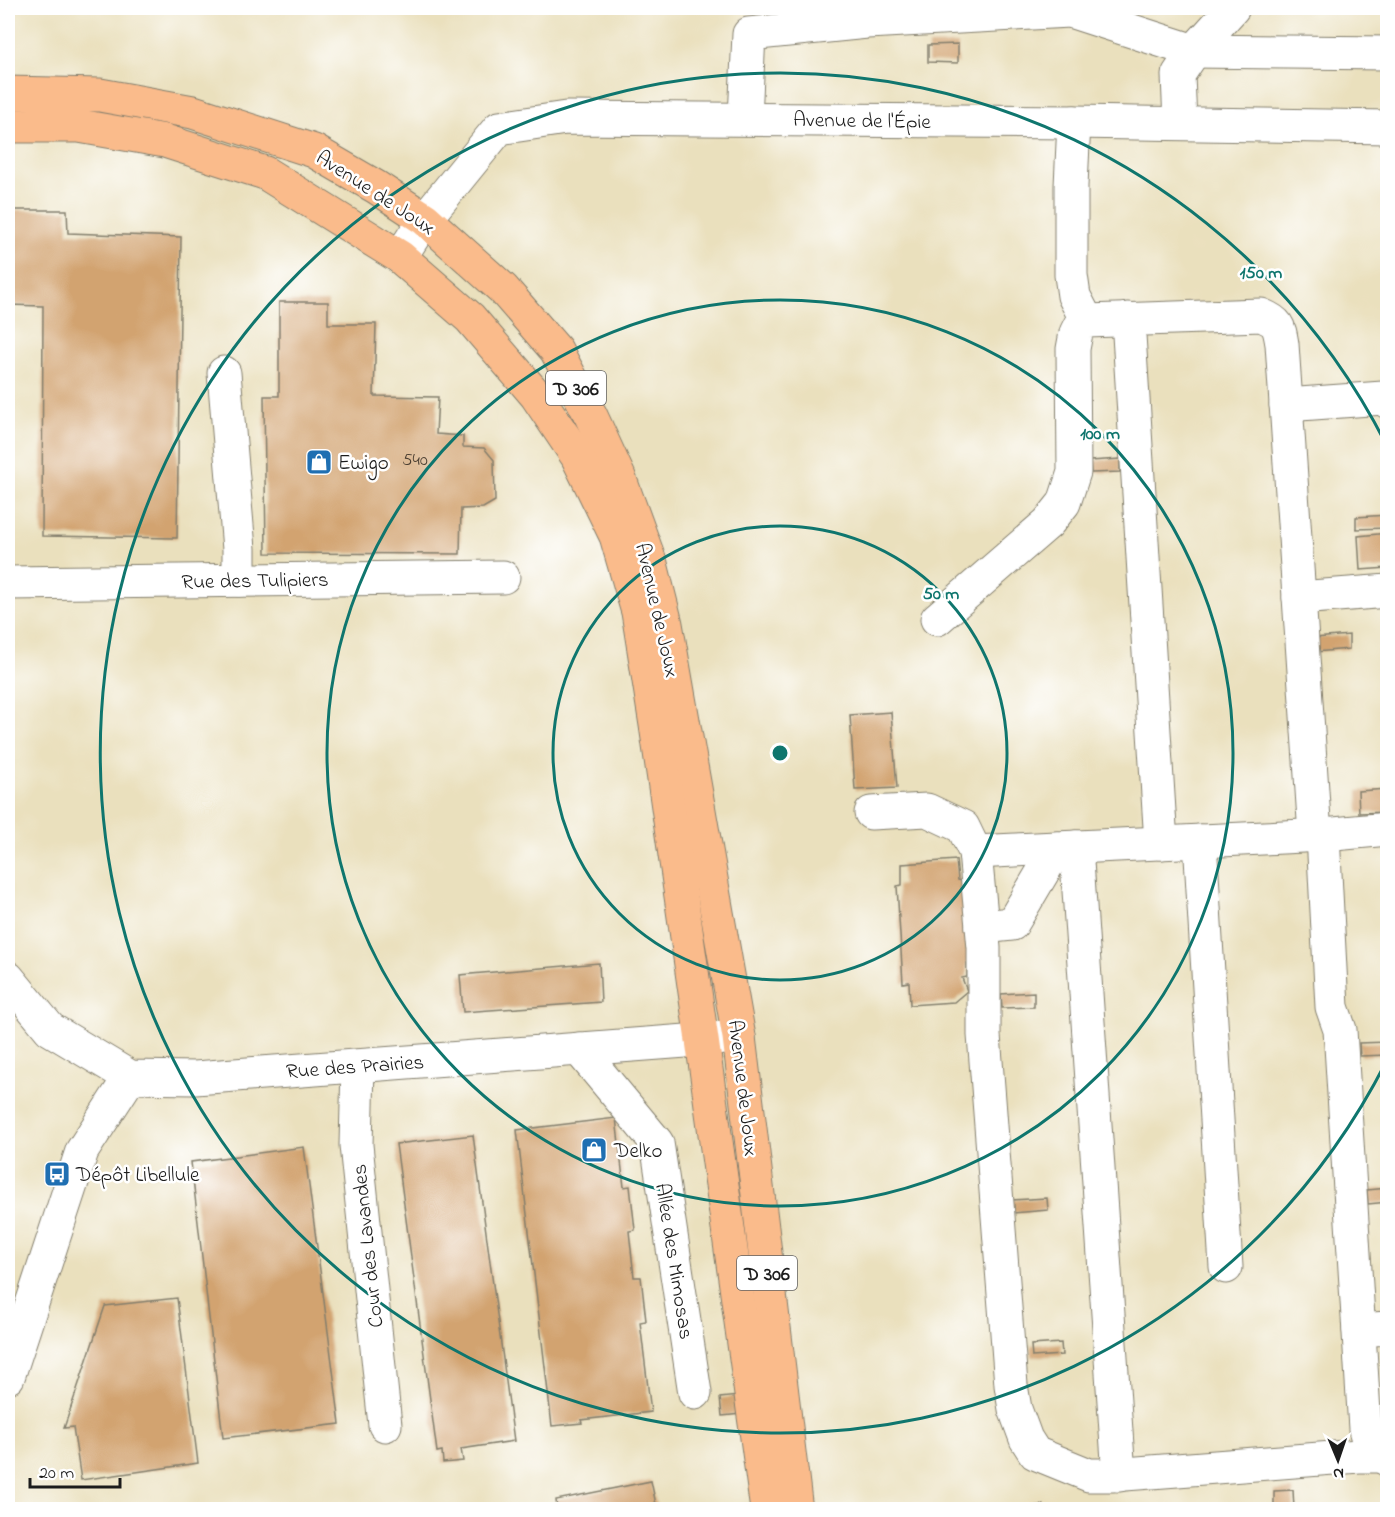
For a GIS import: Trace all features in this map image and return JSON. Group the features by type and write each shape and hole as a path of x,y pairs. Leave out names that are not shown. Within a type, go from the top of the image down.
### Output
{"main road":[{"name":"Avenue de Joux","path":"8,93 100,95 194,112 314,151 425,219 504,289 556,350 591,416 619,477 651,564 666,624 739,1037 796,1509"},
{"name":"Avenue de Joux","path":"8,126 79,126 165,141 265,172 400,256 470,318 536,395 578,456 616,536 640,623 702,1040 767,1509"}],"street":[{"path":"1180,123 1178,75 1194,51 1233,8"},
{"path":"745,118 748,34 867,22 1070,11 1194,51 1388,53"},
{"name":"Avenue de l'Épie","path":"400,256 425,219 499,128 566,118 745,118 1388,127"},
{"path":"1074,122 1071,275 1074,296 1087,321"},
{"path":"937,619 1048,523 1064,503 1074,472 1073,348 1080,325 1087,321 1261,315 1270,319 1279,328 1332,1007 1340,1030 1373,1329 1365,1429 1369,1445 1384,1458"},
{"path":"1128,319 1161,843"},
{"path":"224,373 239,549 239,580"},
{"path":"1286,405 1383,398 1388,402"},
{"name":"Rue des Tulipiers","path":"8,583 503,577"},
{"path":"1299,598 1388,591"},
{"path":"871,813 927,810 963,827 975,852 984,948 984,1035 1011,1385 1026,1439 1035,1453 1089,1475 1119,1475 1359,1456 1384,1458"},
{"path":"975,852 1319,835 1388,829"},
{"path":"1200,841 1226,1267"},
{"path":"982,927 1012,924 1067,848"},
{"path":"1067,848 1119,1475"},
{"path":"8,978 50,1029 130,1077 82,1151 8,1377"},
{"name":"Rue des Prairies","path":"130,1077 195,1078 739,1037"},
{"name":"Allée des Mimosas","path":"579,1049 657,1143 695,1393"},
{"name":"Cour des Lavandes","path":"358,1066 356,1145 385,1425"}],"building":[{"path":"958,44 958,63 928,62 928,45"},
{"path":"8,210 67,210 68,233 181,237 177,538 42,536 43,306 8,305"},
{"path":"279,302 328,302 328,324 376,324 374,396 438,397 436,434 463,436 463,447 484,448 494,460 495,501 483,508 461,509 460,554 266,553 264,396 279,396"},
{"path":"1120,459 1120,472 1091,473 1090,461"},
{"path":"1388,515 1388,528 1356,529 1356,517"},
{"path":"1388,533 1388,568 1360,570 1358,536"},
{"path":"1349,635 1349,649 1315,652 1315,638"},
{"path":"891,712 897,788 855,790 850,715"},
{"path":"1388,789 1388,812 1359,813 1358,791"},
{"path":"956,860 958,880 963,881 974,955 967,963 967,977 962,978 967,991 954,1002 910,1005 909,982 903,983 897,886 902,885 902,864"},
{"path":"599,963 601,1002 463,1012 460,975"},
{"path":"1034,992 1034,1007 1002,1008 1001,994"},
{"path":"1388,1042 1388,1055 1360,1056 1359,1043"},
{"path":"616,1118 624,1187 630,1186 635,1230 629,1231 634,1277 641,1277 646,1321 640,1322 651,1412 581,1420 582,1423 552,1426 517,1130"},
{"path":"473,1135 514,1441 461,1449 463,1461 443,1463 442,1451 437,1452 396,1144"},
{"path":"304,1147 340,1424 223,1438 191,1162"},
{"path":"1388,1188 1388,1202 1368,1204 1367,1190"},
{"path":"1047,1198 1048,1210 1013,1213 1012,1200"},
{"path":"177,1298 198,1463 81,1480 73,1427 64,1428 105,1306"},
{"path":"1061,1343 1062,1355 1032,1357 1031,1345"},
{"path":"739,1396 741,1414 722,1416 720,1398"},
{"path":"651,1481 657,1509 557,1509 556,1500"},
{"path":"1293,1490 1294,1509 1274,1509 1274,1491"},
{"path":"1043,1505 1044,1509 1020,1509 1020,1507"}],"place":[{"name":"Ewigo","path":"319,462"},
{"name":"Delko","path":"594,1150"},
{"name":"Dépôt Libellule","path":"57,1174"}]}
